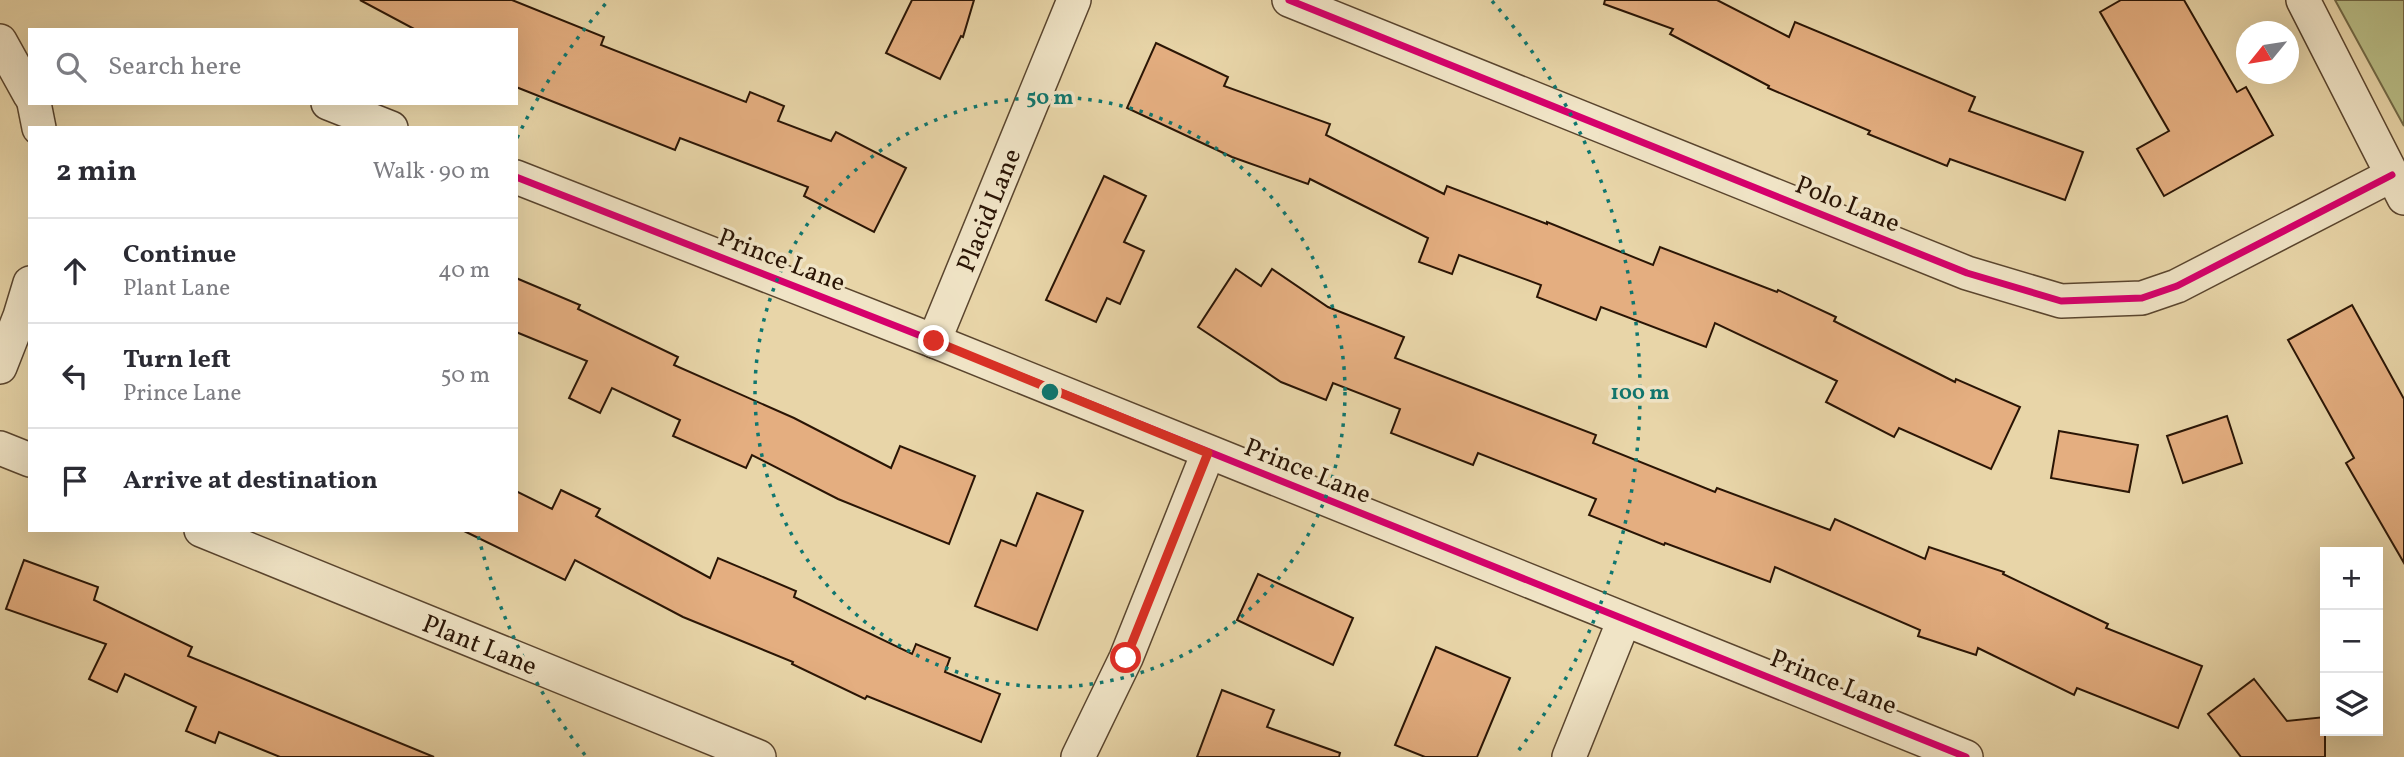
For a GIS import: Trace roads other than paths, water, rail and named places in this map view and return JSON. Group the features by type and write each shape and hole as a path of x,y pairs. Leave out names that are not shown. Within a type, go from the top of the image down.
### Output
{"street":[{"name":"Placid Lane","path":"934,341 1074,0"},
{"name":"Polo Lane","path":"1289,0 1967,273 2061,300 2142,298 2177,286 2398,187"},
{"path":"2303,0 2398,187"},
{"path":"0,41 28,91"},
{"path":"34,105 38,126"},
{"path":"333,105 385,126"},
{"name":"Prince Lane","path":"518,178 934,341 1966,757"},
{"path":"0,367 28,290"},
{"path":"0,448 28,459"},
{"path":"1078,757 1126,658 1208,453"},
{"name":"Plant Lane","path":"206,532 760,757"},
{"path":"1569,757 1625,620"}]}
